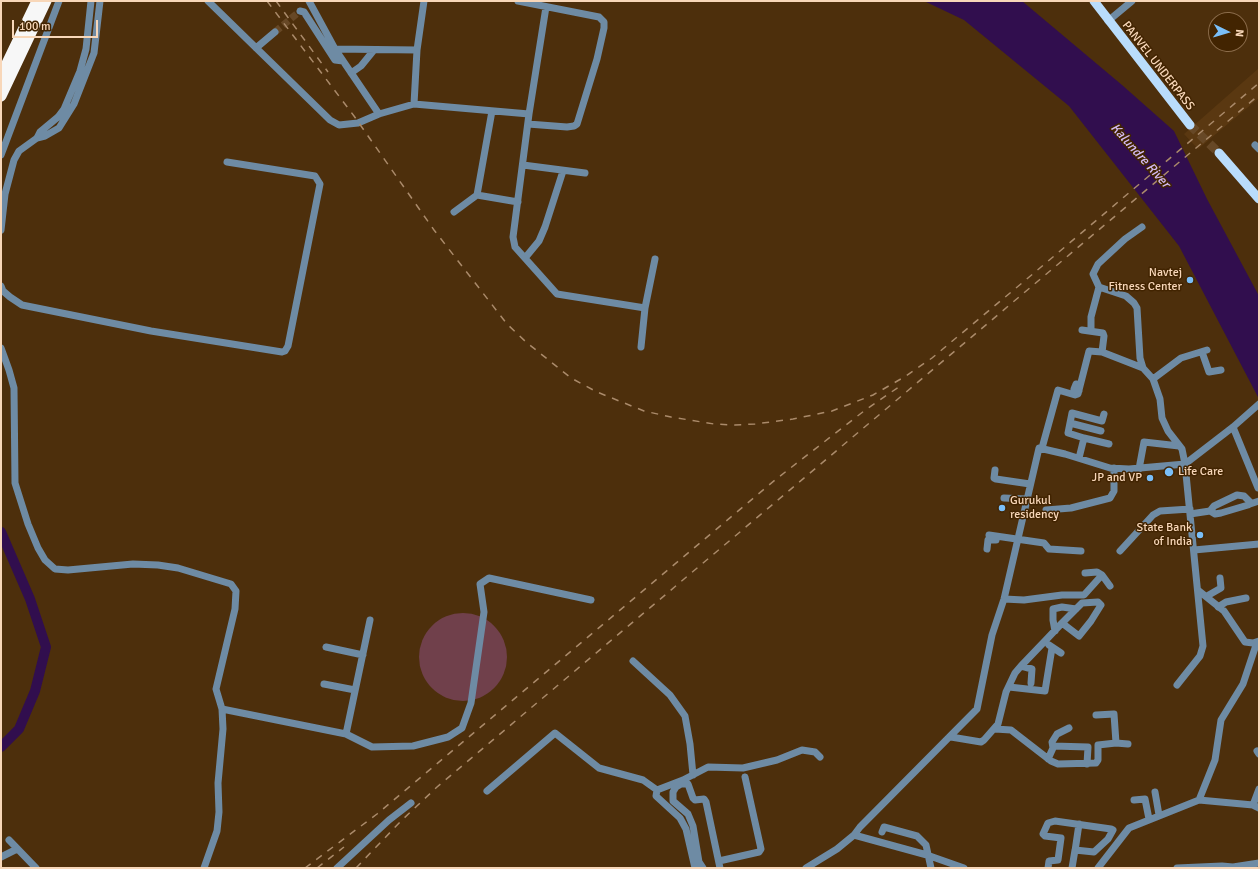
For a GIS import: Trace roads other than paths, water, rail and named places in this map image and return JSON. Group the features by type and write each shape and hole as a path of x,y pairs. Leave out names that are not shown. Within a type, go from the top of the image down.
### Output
{"highway":[{"path":"1,76 37,1"},
{"path":"1,96 46,1"}],"main road":[{"name":"PANVEL UNDERPASS","path":"1094,1 1108,22 1190,125"},
{"path":"1219,153 1259,199"}],"street":[{"path":"1,155 59,1"},
{"path":"1,230 5,194 14,160 20,152 37,138 40,132 58,117 64,109 80,71 86,49 91,1"},
{"path":"37,138 46,136 59,128 74,104 94,53 100,1"},
{"path":"208,1 330,120 339,125 358,123 378,114 414,104 528,114"},
{"path":"309,1 334,49 378,114"},
{"path":"414,104 418,50 424,1"},
{"path":"518,1 599,17 604,22 597,59 577,124 567,127 528,124"},
{"path":"1108,22 1132,1"},
{"path":"546,6 528,114 528,124 513,237 515,247 557,294 645,308"},
{"path":"300,11 304,12 335,60 343,61"},
{"path":"256,48 274,32"},
{"path":"334,49 418,50"},
{"path":"351,73 361,66 374,50"},
{"path":"454,212 477,195 492,110"},
{"path":"1,286 3,291 22,305 152,331 282,352 288,346 320,184 316,176 227,162"},
{"path":"522,165 585,173"},
{"path":"525,258 539,241 545,227 563,170"},
{"path":"477,195 518,202"},
{"path":"1091,330 1091,317 1099,287 1093,274 1098,264 1125,239 1142,227"},
{"path":"641,347 645,308 654,259"},
{"path":"1099,287 1126,296 1137,308 1140,358 1143,368 1153,380 1160,399 1162,418 1168,431 1179,446 1185,464 1199,591 1203,646 1200,656 1177,686"},
{"path":"1082,330 1091,330 1103,333 1102,352"},
{"path":"1,348 10,370 14,388 15,483 28,524 38,548 45,560 55,569 68,570 133,564 158,565 178,568 231,584 236,591 234,609 216,689 222,709 223,729 217,831 204,868"},
{"path":"1042,448 1059,387 1075,395 1080,388 1089,351 1102,352 1143,368"},
{"path":"1153,380 1181,358 1204,351 1209,372 1221,370"},
{"path":"806,868 837,849 854,835 865,822 951,737 977,709 992,635 1004,599 1038,448 1114,468 1139,469 1185,464 1233,427 1259,404"},
{"path":"1099,442 1103,417 1073,412 1068,433 1084,438 1099,442 1109,444"},
{"path":"1070,423 1101,431"},
{"path":"1233,427 1258,488"},
{"path":"1079,458 1084,438"},
{"path":"1139,469 1144,442 1179,446"},
{"path":"1046,510 1071,508 1110,498 1114,491 1114,468"},
{"path":"995,470 994,478 996,479 1030,484"},
{"path":"1120,551 1154,515 1160,511 1210,510 1214,506 1237,495 1244,496 1250,504"},
{"path":"1004,498 1026,499"},
{"path":"1210,510 1215,514 1221,513 1259,501"},
{"path":"987,549 988,540 992,537 1044,543 1049,549 1081,551"},
{"path":"1194,550 1259,544"},
{"path":"1085,573 1097,572 1102,575 1110,586"},
{"path":"1084,595 1102,575"},
{"path":"222,709 346,734 372,747 390,748 413,746 448,737 462,728 471,703 484,612 480,584 489,578 591,600"},
{"path":"1207,596 1221,588 1220,578"},
{"path":"1199,591 1207,596 1230,619 1245,642 1258,641 1242,684 1221,720 1215,760 1199,800"},
{"path":"1004,599 1024,600 1062,595 1084,595 1097,599"},
{"path":"1218,607 1226,602 1246,598"},
{"path":"951,737 981,742 995,729 1009,687 1015,673 1021,666 1062,623 1085,602 1098,602 1101,605 1092,621 1080,636 1062,623"},
{"path":"1055,631 1053,610 1062,606 1076,609"},
{"path":"346,734 370,620"},
{"path":"1045,642 1061,654"},
{"path":"326,647 362,655"},
{"path":"1009,687 1045,691 1052,648"},
{"path":"633,661 670,695 685,716 688,727 692,775"},
{"path":"1021,666 1032,669 1030,683"},
{"path":"324,684 355,690"},
{"path":"1096,715 1114,714 1116,743"},
{"path":"1048,759 1053,746 1052,742 1056,734 1069,728"},
{"path":"995,729 1011,730 1048,759 1058,764 1087,764 1097,762 1098,745 1116,743 1128,744"},
{"path":"487,791 555,733 599,768 643,780 657,790"},
{"path":"1053,746 1088,747 1087,764"},
{"path":"657,790 708,767 743,768 776,760 802,750 815,752 820,757"},
{"path":"703,868 699,862 693,826 688,814 675,805 673,801 673,792 676,786 688,784 695,800 704,799 720,865 759,852 761,849 745,777"},
{"path":"1098,868 1129,828 1148,816 1199,800 1256,806 1259,789"},
{"path":"657,790 656,796 680,818 686,829 695,868"},
{"path":"1155,792 1159,813"},
{"path":"1134,800 1144,798 1148,816"},
{"path":"338,868 389,820 411,803"},
{"path":"1048,868 1049,861 1058,860 1060,838 1045,836 1043,834 1048,823 1055,821 1111,828 1113,830 1108,839 1094,852 1074,851"},
{"path":"1072,868 1078,824"},
{"path":"882,832 884,827 917,836 926,845 931,868"},
{"path":"854,835 928,855 964,868"},
{"path":"9,840 36,868"},
{"path":"1,857 17,849"},
{"path":"1177,868 1233,867 1259,863"}],"water":[{"name":"Kalundre River","path":"924,1 1022,1 1174,131 1207,199 1259,296 1259,399 1179,246 1069,106 964,20"}],"waterway":[{"path":"1,532 30,599 46,647 35,691 19,729 1,747"}],"tunnel":[{"path":"275,32 300,11"},
{"path":"1190,125 1219,153"}],"railway":[{"path":"267,1 354,116 434,230 507,324 526,342 571,378 597,392 644,411 714,424 755,424 793,419 832,411 873,395 906,376 932,358 1259,83"},
{"path":"276,1 328,72"},
{"path":"356,868 401,821 437,787 1259,95"},
{"path":"305,868 377,814 775,480 864,411 903,384"},
{"path":"317,868 344,847"}],"place":[{"name":"Navtej Fitness Center","path":"1190,280"},
{"name":"Life Care","path":"1169,472"},
{"name":"JP and VP","path":"1150,478"},
{"name":"Gurukul residency","path":"1002,508"},
{"name":"State Bank of India","path":"1200,535"}]}
